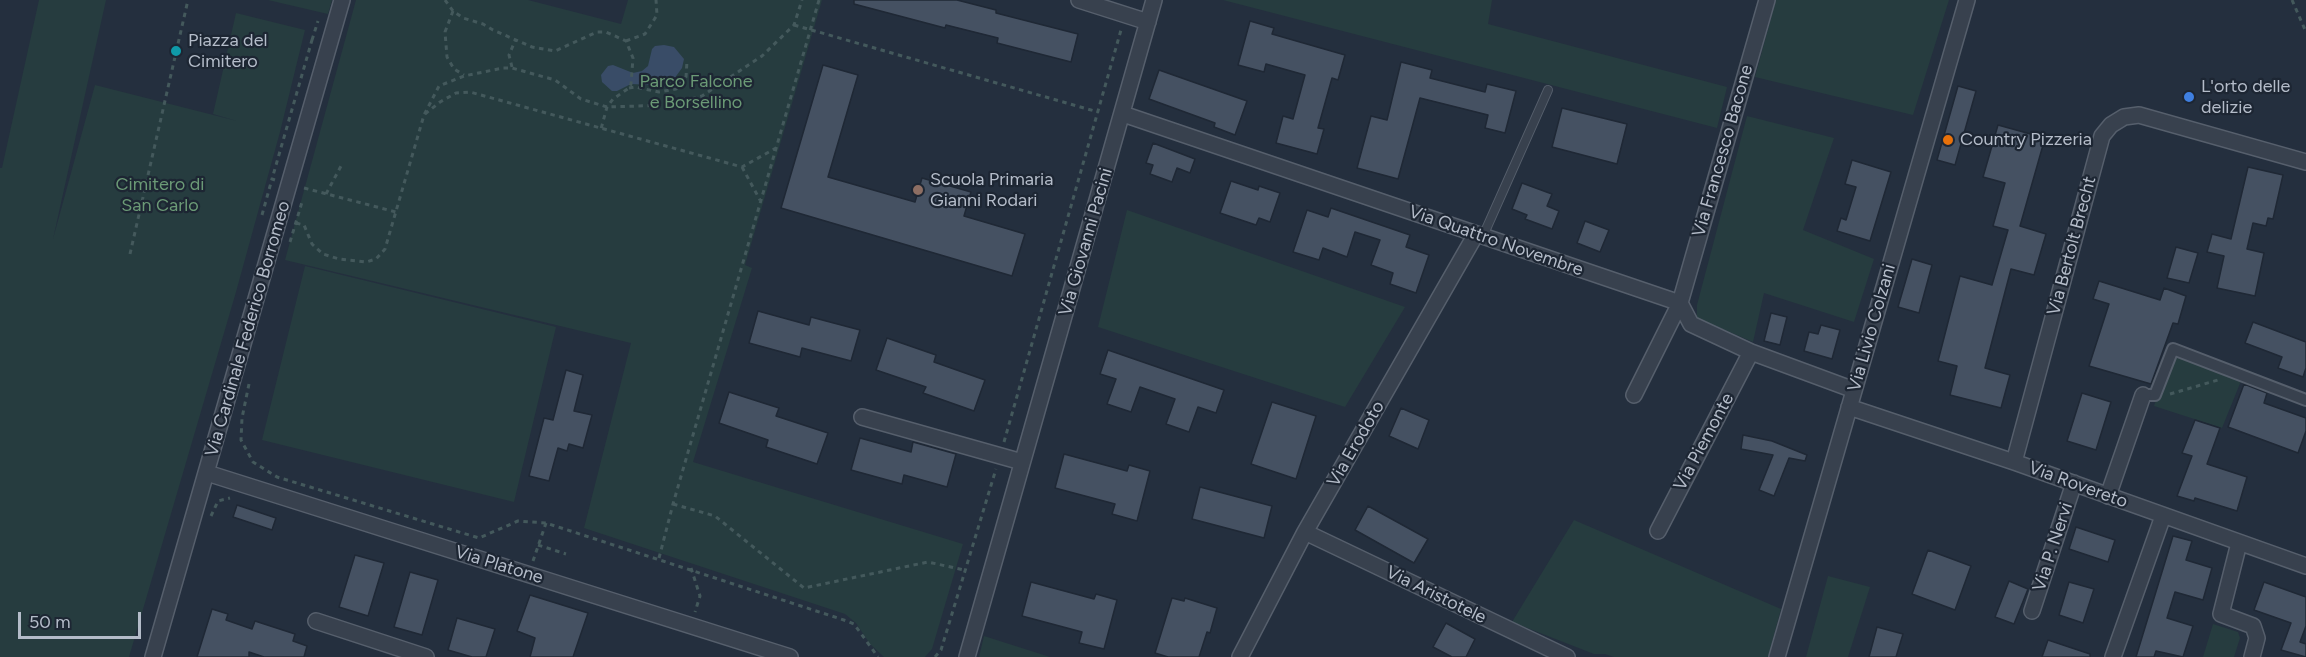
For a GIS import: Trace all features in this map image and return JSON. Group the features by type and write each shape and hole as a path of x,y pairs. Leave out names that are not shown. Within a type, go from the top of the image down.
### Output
{"street":[{"name":"Via Cardinale Federico Borromeo","path":"153,657 342,0"},
{"path":"1079,0 1148,22"},
{"name":"Via Giovanni Pacini","path":"968,657 1154,0"},
{"name":"Via Francesco Bacone","path":"1634,394 1680,303 1767,0"},
{"name":"Via Livio Colzani","path":"1777,657 1967,0"},
{"name":"Via Quattro Novembre","path":"1123,114 1680,303"},
{"name":"Via Bertolt Brecht","path":"2014,462 2102,136 2111,125 2124,117 2139,116 2306,162"},
{"name":"Via Erodoto","path":"1240,657 1305,532 1480,235"},
{"path":"1680,303 1691,324 1751,352 1854,390"},
{"path":"2108,496 2149,395 2173,349 2306,400"},
{"name":"Via Piemonte","path":"1658,531 1751,352"},
{"name":"Via Rovereto","path":"1849,407 2014,462 2306,566"},
{"path":"862,417 1022,462"},
{"name":"Via Platone","path":"207,473 790,657"},
{"name":"Via P. Nervi","path":"2032,611 2074,483"},
{"path":"2113,657 2163,516"},
{"name":"Via Aristotele","path":"1305,532 1567,657"},
{"path":"2239,543 2221,614 2253,626 2257,638 2252,657"},
{"path":"316,621 426,657"}],"lane":[{"path":"1480,235 1548,90"}],"path":[{"path":"130,255 188,0"},
{"path":"445,0 453,11 463,18 483,24 515,41 555,51 597,32 626,41 645,34 657,15 656,0"},
{"path":"296,223 304,225 312,244 323,254 366,262 376,259 385,249 424,115 439,86 465,76 512,68 555,80 581,99 607,107 670,105 702,96 762,56 794,26 802,0"},
{"path":"659,559 819,0"},
{"path":"2292,0 2306,32"},
{"path":"453,11 445,32 447,57 454,69 465,76"},
{"path":"935,657 942,650 1000,456 1125,15"},
{"path":"312,40 318,21"},
{"path":"794,26 1098,112"},
{"path":"512,68 509,55 515,41"},
{"path":"601,129 607,107 613,99 630,86 633,58 626,41"},
{"path":"630,86 659,92 676,89 686,77 687,61"},
{"path":"424,115 456,93 470,92 742,167 776,148"},
{"path":"326,194 341,166"},
{"path":"742,167 761,201"},
{"path":"289,184 396,212"},
{"path":"2149,395 2174,394 2237,374"},
{"path":"250,380 242,418 242,440 253,462 277,477 479,538 518,521 546,522 854,624 878,657"},
{"path":"288,499 293,482"},
{"path":"194,516 211,517 218,501 227,497 232,499"},
{"path":"673,504 715,516 804,588 928,562 965,570"},
{"path":"529,574 546,522"},
{"path":"538,545 566,554"},
{"path":"690,568 699,596 692,625"}],"green space":[{"name":"Cimitero di San Carlo","path":"39,0 106,0 53,239 95,85 237,121 213,114 236,13 305,30 280,132 236,292 129,657 0,657 0,168 2,168"},
{"path":"268,0 332,0 328,14"},
{"name":"Parco Falcone e Borsellino","path":"356,0 528,0 621,24 628,0 822,0 745,265 752,268 693,462 963,544 932,649 925,657 884,657 870,644 856,623 845,614 584,528 631,343 285,260"},
{"path":"1223,0 1492,0 1488,24 1727,87 1717,128"},
{"path":"1776,0 1949,0 1913,115 1755,77"},
{"path":"1747,116 1834,138 1803,230 1874,259 1854,322 1764,293 1753,342 1697,318 1697,305"},
{"path":"1127,210 1405,307 1345,407 1098,327"},
{"path":"305,266 556,327 514,502 262,440"},
{"path":"2173,349 2243,376 2222,428 2154,406"},
{"path":"1574,520 1781,609 1768,657 1614,657 1594,654 1512,622"},
{"path":"1828,576 1870,587 1848,657 1806,657"},
{"path":"2213,624 2238,632 2240,638 2234,657 2203,657"},
{"path":"984,636 1050,657 979,657"}],"water":[{"path":"655,46 674,47 684,59 682,68 674,79 652,85 631,84 617,91 612,91 602,82 601,75 608,66 613,65 633,73 642,71 648,66 652,49"}],"building":[{"path":"854,0 957,0 996,10 996,13 1078,34 1071,62 997,43 998,38 946,25 945,28 854,4"},
{"path":"1250,21 1274,28 1272,34 1345,55 1338,80 1332,78 1318,128 1324,129 1317,154 1276,143 1283,116 1293,119 1305,75 1266,64 1264,72 1238,65"},
{"path":"1401,62 1432,70 1430,78 1485,92 1487,84 1516,91 1505,133 1485,128 1488,115 1420,98 1398,179 1357,168 1371,116 1387,120"},
{"path":"823,65 858,75 828,177 915,202 922,178 971,192 964,216 1025,234 1012,276 781,208"},
{"path":"1159,70 1247,101 1235,135 1214,127 1215,123 1149,99"},
{"path":"1958,86 1976,91 1955,165 1937,160"},
{"path":"1562,108 1627,124 1617,164 1552,147"},
{"path":"1998,125 2045,138 2020,226 2046,234 2034,275 2011,269 1985,368 2010,375 2001,408 1950,395 1957,366 1938,361 1960,276 1992,285 2008,230 1993,226 2005,183 1983,177"},
{"path":"1153,143 1195,159 1190,173 1177,168 1172,182 1150,174 1153,165 1146,163"},
{"path":"1852,160 1891,172 1870,241 1837,231 1841,218 1846,220 1856,187 1845,184"},
{"path":"2248,167 2283,175 2273,219 2268,218 2266,226 2253,223 2247,249 2264,253 2255,296 2217,288 2224,256 2207,252 2212,234 2231,239"},
{"path":"1231,181 1258,190 1259,186 1280,193 1270,222 1259,218 1256,225 1220,213"},
{"path":"1522,183 1552,194 1547,206 1559,211 1552,229 1525,219 1527,215 1512,209"},
{"path":"1331,208 1410,235 1406,247 1429,255 1416,293 1390,284 1393,273 1371,265 1380,240 1355,232 1347,257 1323,248 1319,260 1293,252 1307,210 1328,217"},
{"path":"1585,221 1609,230 1600,252 1577,243"},
{"path":"2176,247 2198,253 2189,283 2167,278"},
{"path":"1912,259 1932,265 1919,313 1898,307"},
{"path":"2099,281 2160,300 2164,288 2186,296 2178,324 2173,323 2151,384 2089,366 2109,304 2093,299"},
{"path":"758,311 809,325 811,317 860,330 851,361 802,348 800,357 749,343"},
{"path":"1771,313 1787,317 1780,345 1764,341"},
{"path":"2253,322 2306,342 2306,368 2303,377 2278,368 2282,357 2245,343"},
{"path":"1821,325 1840,330 1832,359 1804,351 1809,332 1818,334"},
{"path":"887,338 936,355 934,362 985,380 974,411 923,393 926,387 876,370"},
{"path":"1108,350 1224,390 1216,413 1198,407 1189,432 1166,424 1175,399 1140,387 1131,412 1107,404 1116,379 1100,374"},
{"path":"566,370 583,375 574,411 592,415 583,448 569,444 567,451 558,448 549,481 529,476 544,418 553,420"},
{"path":"2244,384 2267,393 2264,403 2306,418 2306,431 2298,453 2228,427"},
{"path":"729,392 779,408 776,416 828,433 817,464 766,447 768,440 719,423"},
{"path":"2082,393 2111,402 2096,450 2067,441"},
{"path":"1272,402 1316,416 1296,479 1251,464"},
{"path":"1401,408 1429,420 1418,449 1389,436"},
{"path":"2195,420 2220,428 2207,464 2247,477 2237,511 2195,498 2194,501 2177,496 2192,456 2182,453"},
{"path":"1743,435 1772,441 1807,455 1805,461 1789,458 1774,496 1759,490 1773,455 1741,449"},
{"path":"860,438 911,452 913,442 956,454 947,487 904,475 902,484 851,470"},
{"path":"1064,454 1127,471 1129,465 1150,471 1137,521 1112,514 1115,504 1055,488"},
{"path":"1200,487 1272,506 1264,538 1192,519"},
{"path":"237,505 276,518 272,530 233,517"},
{"path":"1368,506 1428,539 1414,563 1355,530"},
{"path":"2076,527 2115,540 2108,562 2069,549"},
{"path":"2173,536 2192,541 2186,560 2212,568 2203,600 2175,592 2167,618 2193,626 2183,657 2156,651 2154,657 2136,657"},
{"path":"1928,550 1971,566 1955,610 1912,594"},
{"path":"355,555 384,563 368,616 339,607"},
{"path":"410,572 438,580 422,635 394,627"},
{"path":"2009,581 2028,589 2014,624 1995,617"},
{"path":"1031,582 1094,599 1096,594 1117,600 1104,649 1079,643 1082,632 1022,616"},
{"path":"2069,582 2094,589 2083,623 2059,615"},
{"path":"2264,582 2306,597 2306,626 2300,642 2306,644 2306,657 2281,650 2291,623 2254,610"},
{"path":"530,595 588,613 573,657 530,657 535,638 517,631"},
{"path":"1172,598 1184,601 1185,598 1217,608 1210,633 1207,632 1199,657 1168,657 1155,653"},
{"path":"212,609 228,614 226,620 252,629 255,621 295,634 293,641 307,646 304,657 264,657 249,652 249,657 197,657"},
{"path":"457,618 495,629 486,657 472,657 448,650"},
{"path":"1446,623 1475,639 1466,657 1452,657 1433,647"},
{"path":"1877,627 1903,634 1896,657 1869,657"},
{"path":"2048,640 2090,654 2090,657 2042,657"}],"place":[{"name":"Piazza del Cimitero","path":"176,51"},
{"name":"L'orto delle delizie","path":"2189,97"},
{"name":"Country Pizzeria","path":"1948,140"},
{"name":"Scuola Primaria Gianni Rodari","path":"918,190"}]}
